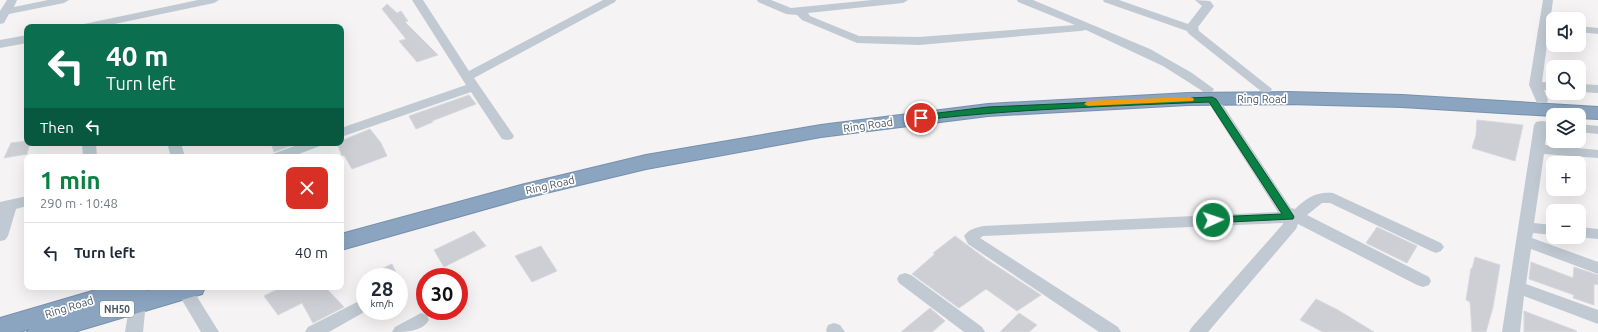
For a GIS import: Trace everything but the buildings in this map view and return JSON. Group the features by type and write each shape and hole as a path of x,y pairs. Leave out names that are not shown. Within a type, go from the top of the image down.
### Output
{"highway":[{"name":"Ring Road","path":"344,241 521,192 646,162 760,141 899,120 988,110 1084,104 1266,88 1405,91 1543,91 1598,103"},
{"name":"Ring Road","path":"344,228 490,186 596,160 691,141 797,123 957,102 1108,92 1402,101 1598,113"},
{"name":"Ring Road","path":"0,328 127,292 158,290"},
{"name":"Ring Road","path":"40,332 127,292"}],"street":[{"path":"2,16 12,0"},
{"path":"2,16 64,0"},
{"path":"107,24 214,0"},
{"path":"417,0 507,136"},
{"path":"344,133 470,82 611,0"},
{"path":"762,0 790,12 903,0"},
{"path":"1022,0 1127,44 1186,72 1210,94 1291,215 1291,225 1289,228 1198,332"},
{"path":"1108,0 1192,29 1195,34 1266,88"},
{"path":"1192,29 1208,6 1200,0"},
{"path":"1548,0 1548,12"},
{"path":"800,11 806,18 857,39 919,41 1080,28 1085,26"},
{"path":"1586,30 1598,31"},
{"path":"0,44 24,40"},
{"path":"1543,91 1547,52"},
{"path":"1586,88 1598,89"},
{"path":"1511,332 1541,125 1546,125"},
{"path":"1586,129 1598,130"},
{"path":"286,154 307,146"},
{"path":"1537,149 1598,154"},
{"path":"1291,215 1317,197 1325,196 1333,198 1436,246"},
{"path":"0,236 5,206 24,202"},
{"path":"1112,332 977,244 973,240 972,236 983,231 1291,215 1423,281"},
{"path":"1525,234 1546,231"},
{"path":"1586,233 1598,234"},
{"path":"1525,234 1598,268"},
{"path":"905,279 976,332"},
{"path":"1518,287 1598,317"},
{"path":"190,290 210,332"},
{"path":"127,292 134,332"},
{"path":"314,332 356,309"},
{"path":"401,332 421,320"}],"slow traffic":[{"path":"1088,104 1190,99"}],"route":[{"path":"921,118 988,110 1084,104 1212,99 1289,217 1213,220"}]}
